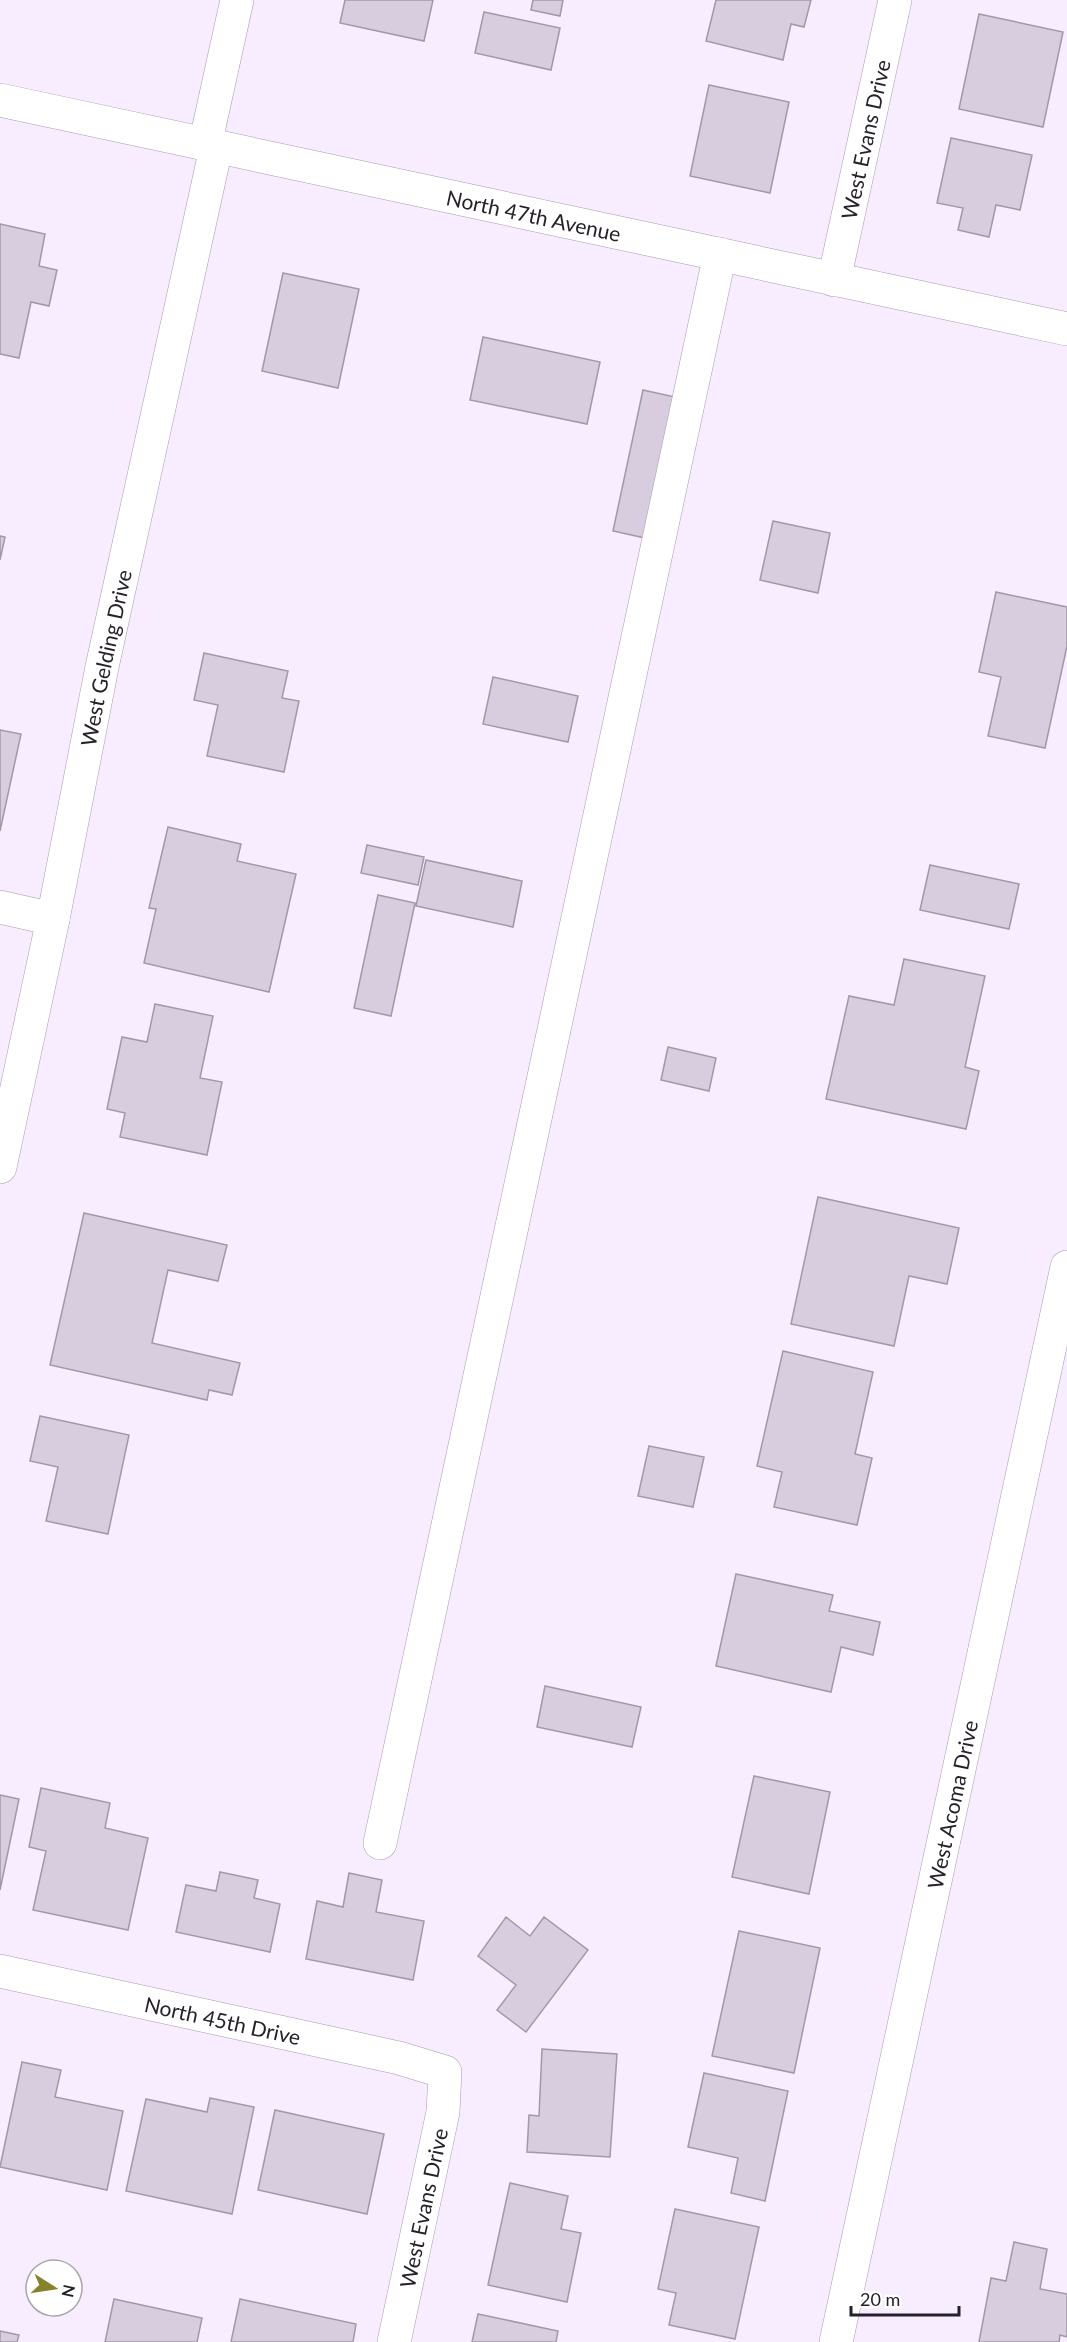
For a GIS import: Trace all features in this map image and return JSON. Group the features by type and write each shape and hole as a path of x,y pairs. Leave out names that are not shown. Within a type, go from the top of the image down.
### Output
{"street":[{"name":"West Gelding Drive","path":"0,1167 210,146 237,0"},
{"name":"West Evans Drive","path":"834,280 895,0"},
{"name":"North 47th Avenue","path":"0,100 1067,329"},
{"path":"380,1843 720,254"},
{"path":"0,907 52,919"},
{"name":"West Acoma Drive","path":"836,2342 1067,1267"},
{"name":"North 45th Drive","path":"0,1971 399,2058 445,2072"},
{"name":"West Evans Drive","path":"394,2342 443,2112 445,2072"}],"building":[{"path":"345,0 433,0 424,41 340,23"},
{"path":"533,0 563,0 560,16 531,10"},
{"path":"716,0 811,0 804,27 791,24 783,60 706,41"},
{"path":"484,12 560,28 551,70 475,53"},
{"path":"979,14 1063,32 1043,127 959,109"},
{"path":"709,85 789,102 770,193 690,176"},
{"path":"951,138 1032,155 1020,210 996,205 989,237 958,230 963,208 937,203"},
{"path":"0,224 45,234 39,266 57,270 49,306 31,302 19,358 0,354"},
{"path":"283,273 359,289 338,388 262,371"},
{"path":"483,337 600,362 587,424 470,400"},
{"path":"643,390 675,397 645,538 613,531"},
{"path":"773,521 830,533 818,593 760,580"},
{"path":"0,536 5,537 0,560"},
{"path":"996,592 1067,607 1067,646 1045,748 988,736 1001,677 979,672"},
{"path":"204,653 288,671 282,698 299,701 284,772 207,756 218,705 194,700"},
{"path":"493,677 578,696 568,742 483,724"},
{"path":"0,730 21,734 0,831"},
{"path":"168,827 241,844 237,861 296,874 269,992 144,963 156,909 149,908"},
{"path":"367,845 424,857 418,885 361,873"},
{"path":"426,860 522,881 513,927 416,906"},
{"path":"930,865 1019,884 1009,929 920,910"},
{"path":"378,895 415,903 391,1016 354,1008"},
{"path":"904,959 985,976 965,1067 979,1071 966,1129 826,1099 849,996 894,1005"},
{"path":"155,1004 213,1016 200,1078 222,1082 207,1155 120,1137 125,1113 107,1109 122,1037 147,1042"},
{"path":"668,1047 716,1058 709,1091 661,1080"},
{"path":"818,1197 959,1228 947,1284 909,1276 894,1346 791,1324"},
{"path":"84,1213 227,1245 218,1281 168,1270 152,1343 240,1363 232,1395 209,1390 207,1400 50,1365"},
{"path":"783,1351 873,1372 855,1454 872,1458 857,1525 774,1507 782,1472 757,1466"},
{"path":"40,1416 129,1435 108,1534 46,1521 58,1467 30,1461"},
{"path":"649,1446 704,1457 693,1507 638,1496"},
{"path":"736,1574 833,1595 829,1611 880,1622 873,1655 841,1647 831,1692 716,1666"},
{"path":"545,1686 641,1707 632,1747 537,1727"},
{"path":"754,1776 830,1792 809,1894 732,1877"},
{"path":"41,1788 110,1803 105,1828 148,1838 128,1930 33,1910 46,1851 29,1847"},
{"path":"0,1795 19,1799 0,1890"},
{"path":"220,1872 258,1880 254,1898 280,1904 270,1952 176,1932 186,1885 216,1891"},
{"path":"349,1873 382,1880 376,1912 424,1921 413,1980 306,1959 317,1901 343,1907"},
{"path":"506,1917 530,1936 544,1917 588,1950 526,2032 497,2010 516,1985 478,1956"},
{"path":"739,1931 820,1948 794,2073 712,2056"},
{"path":"542,2049 617,2054 610,2157 527,2152 529,2115 539,2116"},
{"path":"22,2062 61,2070 55,2097 123,2111 107,2190 0,2167"},
{"path":"704,2073 788,2091 765,2201 731,2193 738,2158 688,2147"},
{"path":"210,2098 254,2107 232,2214 126,2191 146,2099 207,2112"},
{"path":"275,2110 384,2134 367,2214 258,2190"},
{"path":"510,2183 568,2196 561,2229 581,2233 567,2302 488,2285"},
{"path":"675,2209 759,2227 735,2339 669,2325 676,2293 658,2289"},
{"path":"1014,2242 1047,2249 1040,2289 1067,2294 1067,2337 1060,2335 1059,2342 979,2342 991,2278 1006,2281"},
{"path":"114,2299 202,2318 197,2342 105,2342"},
{"path":"240,2299 356,2324 353,2342 231,2342"},
{"path":"478,2314 558,2331 556,2342 472,2342"},
{"path":"0,2331 19,2335 17,2342 0,2342"}]}
